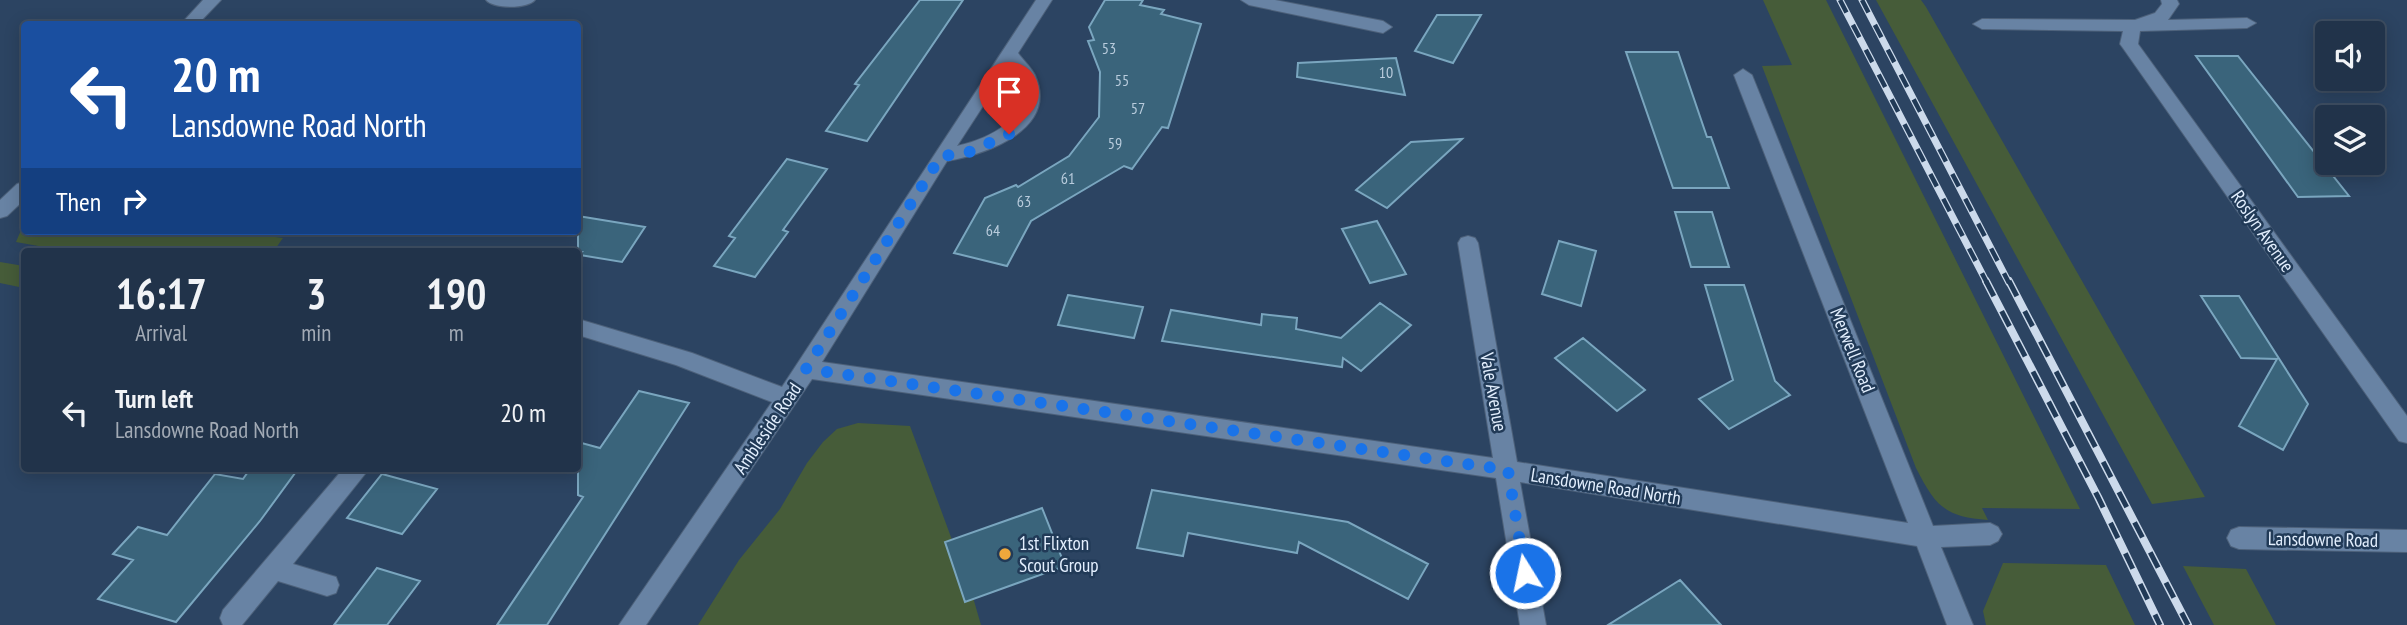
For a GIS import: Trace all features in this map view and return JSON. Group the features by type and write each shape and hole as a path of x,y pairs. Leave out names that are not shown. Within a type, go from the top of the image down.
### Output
{"street":[{"path":"192,21 213,0"},
{"path":"494,0 527,0"},
{"name":"Ambleside Road","path":"632,625 787,399 941,156 1044,0"},
{"path":"1249,0 1383,27"},
{"path":"2133,26 2161,17 2171,4 2169,0"},
{"path":"1982,24 2133,26 2246,23"},
{"name":"Roslyn Avenue","path":"2133,26 2129,44 2407,433"},
{"path":"941,156 967,153 993,143 1009,134 1026,114 1032,85 1023,67 1009,54"},
{"name":"Merwell Road","path":"1743,75 1928,537 1960,625"},
{"path":"0,211 21,192"},
{"name":"Vale Avenue","path":"1468,243 1533,625"},
{"path":"581,328 654,347 711,366 787,399"},
{"name":"Lansdowne Road North","path":"806,369 1508,470 1928,537 1990,534"},
{"path":"232,618 355,472"},
{"name":"Lansdowne Road","path":"2239,538 2407,541"},
{"path":"274,569 327,585"}],"green space":[{"path":"1763,0 1826,0 2080,509 1982,508 1988,520 1951,512 1929,491 1916,468 1762,66 1792,65"},
{"path":"1876,0 1921,0 1926,7 2205,497 2152,504"},
{"path":"21,230 21,235 260,235 283,238 276,248 50,248 16,242"},
{"path":"0,262 21,266 21,287 0,283"},
{"path":"858,423 910,426 981,625 698,625 739,560 780,509 807,463 823,442 837,429"},
{"path":"2003,563 2106,565 2135,625 1986,625 1983,611"},
{"path":"2183,566 2246,569 2276,625 2214,625"}],"building":[{"path":"920,0 963,0 867,141 826,131 859,85 855,84"},
{"path":"1105,0 1143,0 1140,5 1164,10 1161,14 1201,24 1168,128 1162,127 1132,169 1124,166 1031,221 1007,266 954,253 985,198 1016,185 1018,187 1069,156 1099,117 1100,72 1088,41 1094,40 1089,27"},
{"path":"1437,15 1481,15 1453,63 1415,51"},
{"path":"1626,52 1678,52 1707,137 1711,137 1729,188 1673,188"},
{"path":"2196,56 2238,56 2315,153 2315,175 2332,175 2349,196 2298,197"},
{"path":"1396,58 1405,95 1297,77 1298,63"},
{"path":"1462,139 1387,208 1356,190 1411,142"},
{"path":"787,159 827,169 783,230 788,232 755,277 714,266 735,238 729,236"},
{"path":"1675,212 1712,212 1729,267 1691,267"},
{"path":"581,216 645,227 622,262 581,255 581,248 578,248"},
{"path":"1377,221 1406,274 1370,283 1342,229"},
{"path":"1559,241 1596,251 1581,306 1542,294"},
{"path":"1705,285 1744,285 1775,381 1790,395 1729,429 1699,399 1733,380"},
{"path":"1068,295 1143,307 1134,338 1058,325"},
{"path":"2201,296 2239,296 2308,404 2283,450 2239,426 2277,359 2241,358"},
{"path":"1380,303 1411,325 1361,371 1343,358 1342,367 1162,341 1171,310 1261,325 1262,314 1297,318 1296,329 1341,338"},
{"path":"1583,338 1645,390 1617,411 1555,358"},
{"path":"639,391 689,403 547,625 497,625 583,497 578,495 581,443 600,448"},
{"path":"248,472 296,472 260,521 176,622 98,599 133,560 113,554 138,527 167,535 215,474 243,479"},
{"path":"382,474 437,489 402,534 347,518"},
{"path":"1152,490 1348,522 1428,564 1408,599 1299,542 1297,553 1188,533 1183,556 1137,548"},
{"name":"1st Flixton Scout Group","path":"1042,508 1065,566 965,602 945,542"},
{"path":"377,568 420,581 387,625 334,625"},
{"path":"1680,580 1721,625 1608,625"}],"railway":[{"path":"1840,0 1987,283"},
{"path":"1862,0 2009,283"},
{"path":"1986,281 2098,497 2160,625"},
{"path":"2009,281 2188,625"}],"place":[{"name":"1st Flixton Scout Group","path":"1005,554"}],"route":[{"path":"1009,134 967,153 941,156 806,369 1508,470 1525,573"}]}
